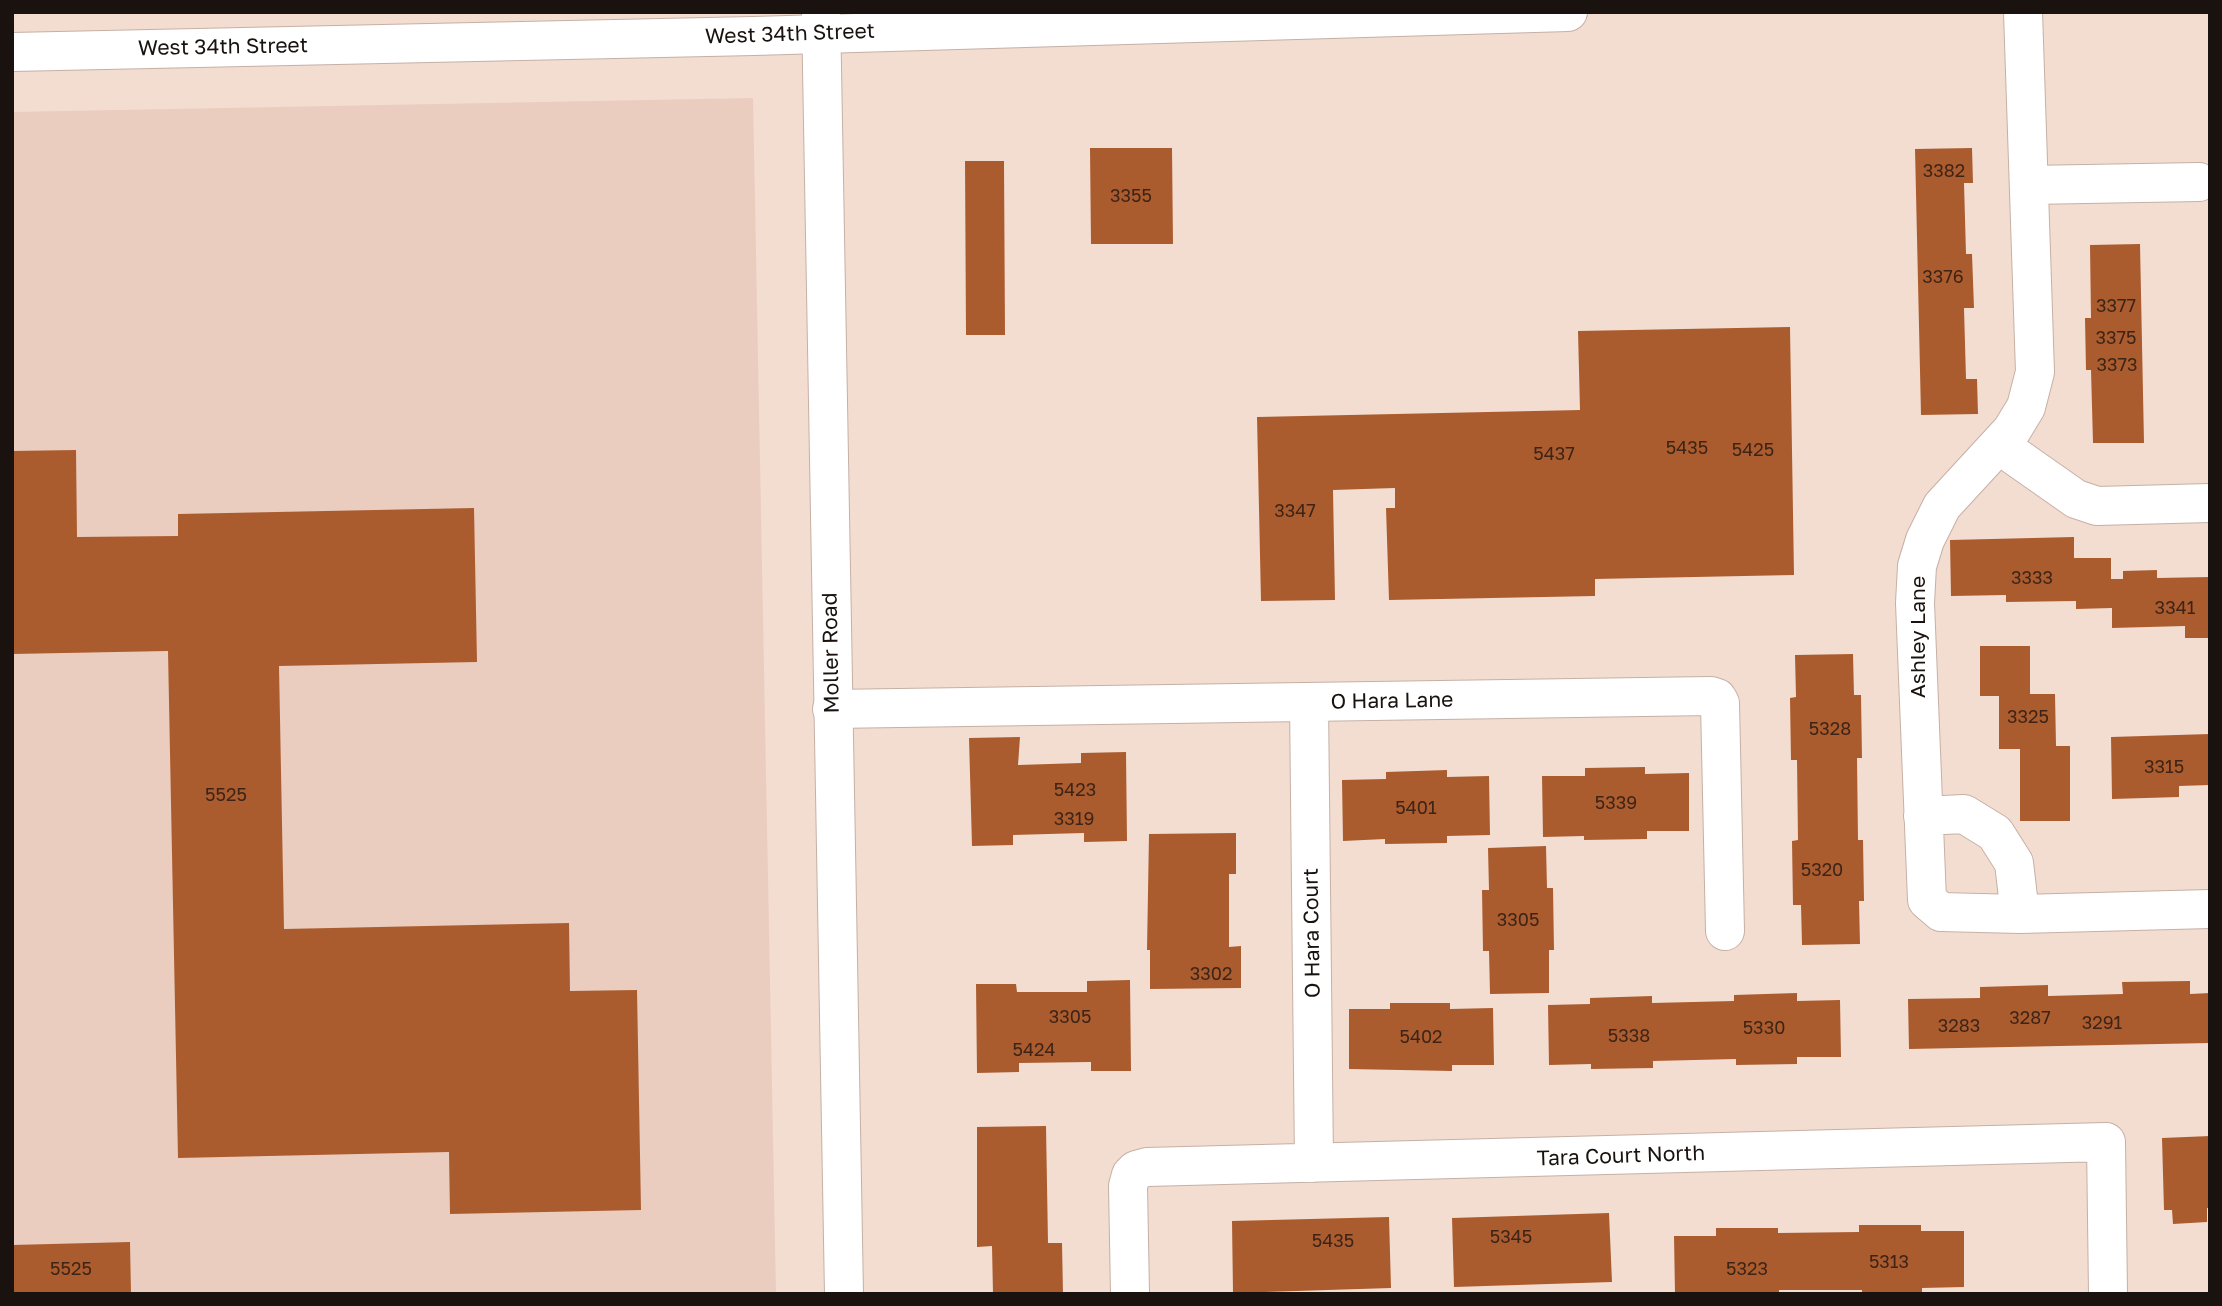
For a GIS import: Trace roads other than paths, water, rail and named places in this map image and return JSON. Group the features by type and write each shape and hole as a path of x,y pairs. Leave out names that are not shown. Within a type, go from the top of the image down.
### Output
{"street":[{"name":"West 34th Street","path":"12,52 822,23 1567,12"},
{"name":"Ashley Lane","path":"2022,12 2035,372 2026,407 1999,444 1942,506 1925,540 1917,566 1915,603 1927,900 1941,912 2020,914 2210,909"},
{"name":"Moller Road","path":"822,23 844,1294"},
{"path":"2029,185 2199,182"},
{"path":"1999,444 2076,499 2097,506 2210,503"},
{"name":"O Hara Lane","path":"832,709 1711,696 1717,698 1720,703 1725,931"},
{"name":"O Hara Court","path":"1309,703 1314,1163"},
{"path":"1923,816 1964,814 1995,834 2014,863 2020,914"},
{"name":"Tara Court North","path":"1130,1294 1128,1186 1131,1175 1136,1170 1147,1167 2106,1142 2108,1294"}]}
